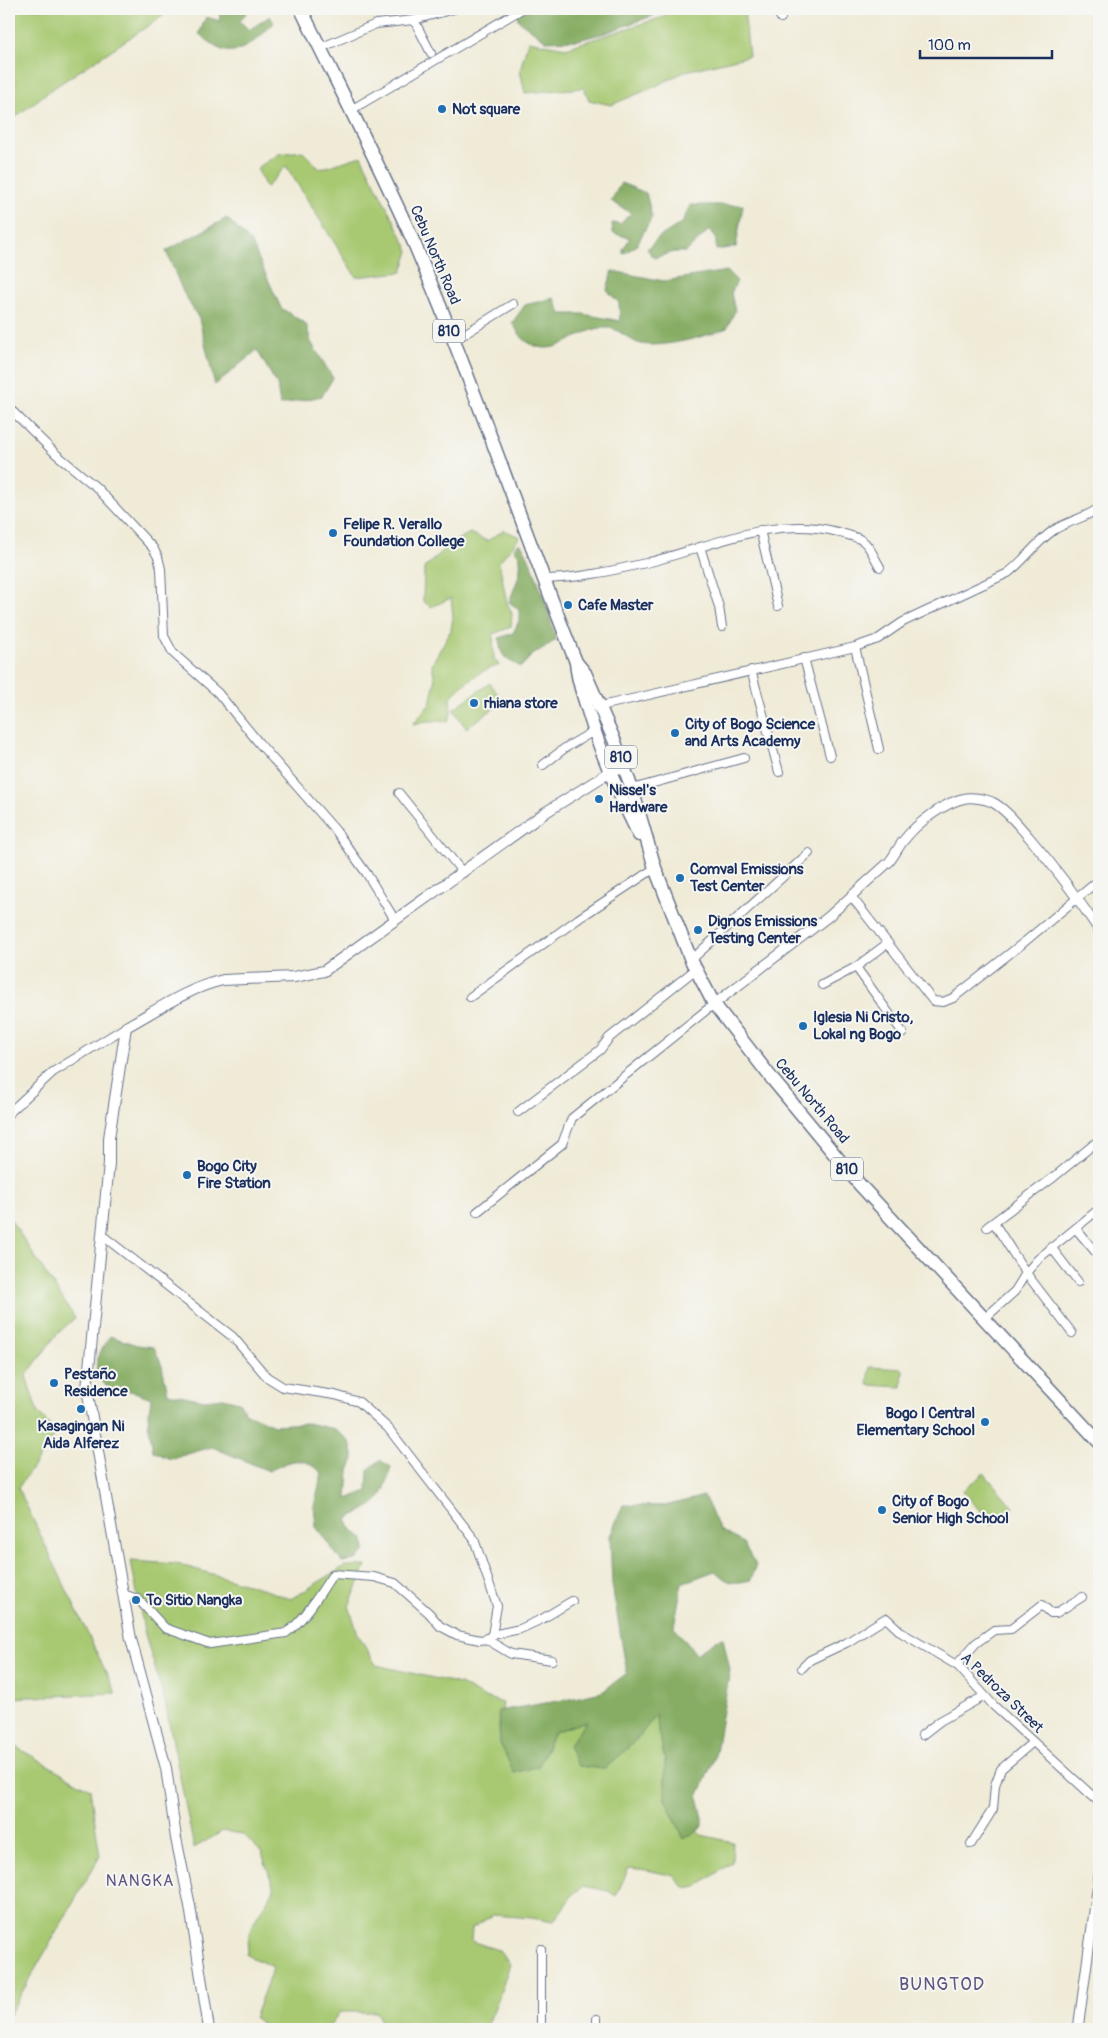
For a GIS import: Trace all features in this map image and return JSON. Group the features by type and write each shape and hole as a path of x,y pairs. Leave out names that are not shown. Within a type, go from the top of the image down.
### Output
{"highway":[{"name":"Cebu North Road","path":"301,9 414,243 576,662 577,676 594,731 610,772 653,863 693,965 714,1004 773,1080 860,1185 1099,1442"},
{"name":"Cebu North Road","path":"576,662 586,673 625,767 653,863"},
{"path":"603,754 618,749"}],"main road":[{"path":"208,2029 190,1906 176,1838 166,1768 131,1639 87,1389 109,1163 109,1138 126,1027 192,991 211,983 223,980 294,977 324,971 546,812 610,772 625,767"}],"street":[{"path":"320,48 376,24 414,20 454,9"},
{"path":"351,110 522,9"},
{"path":"776,9 781,18"},
{"path":"414,20 431,53"},
{"path":"453,340 513,304"},
{"path":"9,408 56,454 96,487 153,548 161,569 164,636 173,653 218,693 258,744 336,831 367,874 395,920"},
{"path":"588,711 600,706 855,647 878,639 903,622 1008,573 1019,564 1042,538 1056,528 1099,508"},
{"path":"545,579 577,578 646,563 760,530 781,528 826,529 853,536 865,542 880,566"},
{"path":"760,530 778,606"},
{"path":"700,547 719,606 722,627"},
{"path":"855,647 879,749"},
{"path":"804,658 830,756"},
{"path":"751,670 779,772"},
{"path":"543,765 565,748 594,731"},
{"path":"632,789 744,758"},
{"path":"399,793 463,873"},
{"path":"478,1212 562,1144 572,1118 714,1004 828,917 889,862 903,841 915,828 952,802 967,797 993,803 1006,813 1040,850 1077,897 1099,930"},
{"path":"518,1112 600,1050 609,1038 693,965 809,853"},
{"path":"470,997 653,863"},
{"path":"851,896 934,1001 943,1002 953,998 1099,880"},
{"path":"822,985 856,968 888,943"},
{"path":"856,968 903,1032"},
{"path":"9,1113 53,1072 126,1027"},
{"path":"1072,1333 990,1225 1054,1177 1099,1140"},
{"path":"984,1319 1015,1291 1026,1273 1051,1247 1076,1229 1099,1208"},
{"path":"1076,1229 1099,1256"},
{"path":"102,1236 233,1337 266,1377 283,1387 335,1395 359,1402 388,1428 474,1539 497,1606 489,1637"},
{"path":"1051,1247 1078,1282"},
{"path":"122,1593 150,1606 168,1624 165,1628 210,1644 286,1633 295,1627 306,1614 333,1574 343,1573 374,1577 395,1583 429,1613 440,1626 457,1635 489,1637 520,1629 542,1619 572,1601"},
{"path":"958,1666 960,1661 976,1643 994,1630 1011,1629 1042,1606 1051,1613 1056,1613 1082,1597"},
{"name":"A Pedroza Street","path":"802,1668 810,1660 846,1642 886,1618 902,1633 958,1666 984,1696 1099,1802"},
{"path":"489,1637 511,1654 552,1660"},
{"path":"922,1735 984,1696"},
{"path":"971,1844 993,1809 995,1784 1002,1769 1033,1742"},
{"path":"1078,2029 1099,1875"},
{"path":"542,1949 542,2029"},
{"path":"597,2019 597,2029"}],"green space":[{"path":"9,9 164,9 163,16 52,89 9,122"},
{"path":"219,9 249,9 240,21 249,30 270,16 274,23 244,48 229,51 222,50 199,34 206,17 220,21"},
{"path":"522,9 660,9 655,15 605,33 578,40 546,41 518,20 517,12"},
{"path":"667,9 744,9 749,56 686,71 611,105 589,100 584,88 525,93 520,70 528,41 566,48 666,16"},
{"path":"302,151 320,169 361,156 409,251 402,272 356,277 286,166 266,188 257,168 279,154"},
{"path":"621,183 646,193 652,217 636,246 623,254 623,249 630,238 613,233 612,223 620,224 631,213 611,201"},
{"path":"690,205 743,205 736,247 716,250 716,238 710,229 686,252 674,252 654,258 647,249 658,238 683,222"},
{"path":"227,218 252,244 281,308 306,324 311,342 333,378 322,396 280,405 277,385 257,350 215,385 199,319 183,292 166,251"},
{"path":"612,271 664,281 727,271 737,281 731,293 735,311 727,328 696,338 657,345 638,343 616,330 608,328 586,332 557,346 548,348 537,347 526,341 512,323 525,305 554,298 561,314 583,314 620,321 619,303 607,290"},
{"path":"504,530 520,537 499,562 507,603 512,613 511,627 493,634 494,660 500,665 485,670 472,678 450,698 451,713 449,721 427,721 413,724 430,704 435,681 432,664 451,630 453,617 451,598 431,607 423,601 424,568 453,542 470,533 487,541"},
{"path":"520,543 530,560 546,604 556,640 532,655 521,667 504,657 499,638 513,633 519,621 519,610 509,602 520,570 519,557 514,548"},
{"path":"490,683 503,702 466,728 453,709"},
{"path":"9,1217 75,1318 57,1334 26,1376 38,1413 57,1433 18,1488 116,1693 10,1698 9,1701"},
{"path":"110,1336 137,1345 154,1347 162,1366 168,1393 205,1400 223,1398 239,1402 245,1412 274,1425 307,1423 335,1429 350,1442 354,1459 349,1471 347,1499 367,1491 368,1470 380,1460 391,1467 385,1488 378,1500 373,1505 347,1519 352,1530 364,1539 365,1551 356,1560 342,1562 316,1527 314,1506 322,1473 309,1463 303,1461 291,1462 269,1471 212,1447 170,1459 153,1451 148,1422 151,1398 135,1392 110,1389 96,1376 97,1358"},
{"path":"870,1367 903,1369 902,1387 868,1385"},
{"path":"984,1473 1013,1507 992,1525 963,1491"},
{"path":"704,1496 720,1530 743,1543 756,1565 751,1580 740,1582 728,1581 715,1571 682,1583 674,1627 696,1654 716,1640 723,1638 730,1670 715,1757 698,1797 702,1813 702,1828 684,1839 665,1799 665,1761 655,1714 639,1737 604,1769 578,1766 568,1746 587,1721 554,1732 539,1766 514,1773 500,1743 498,1711 602,1692 627,1673 612,1585 610,1536 623,1505 665,1506"},
{"path":"131,1561 177,1564 254,1586 291,1599 345,1566 366,1566 349,1606 358,1634 376,1665 460,1684 481,1696 503,1703 501,1715 545,1730 575,1714 586,1726 666,1705 681,1814 701,1835 733,1842 732,1862 697,1887 686,1889 674,1876 629,1868 616,1896 608,1891 584,1886 574,1893 553,1922 532,1918 493,1915 472,1928 471,1941 498,1950 510,1964 486,2029 385,2029 376,2012 340,2012 327,2029 269,2029 254,2018 273,1967 246,1955 251,1927 274,1889 262,1853 243,1834 223,1831 194,1848 165,1702 144,1631"},
{"path":"9,1743 90,1789 100,1856 9,2015"}],"place":[{"name":"Not square","path":"442,109"},
{"name":"Felipe R. Verallo Foundation College","path":"333,533"},
{"name":"Cafe Master","path":"568,605"},
{"name":"rhiana store","path":"474,703"},
{"name":"City of Bogo Science and Arts Academy","path":"675,733"},
{"name":"Nissel's Hardware","path":"599,799"},
{"name":"Comval Emissions Test Center","path":"680,878"},
{"name":"Dignos Emissions Testing Center","path":"698,930"},
{"name":"Iglesia Ni Cristo, Lokal ng Bogo","path":"803,1026"},
{"name":"Bogo City Fire Station","path":"187,1175"},
{"name":"Pestaño Residence","path":"54,1383"},
{"name":"Kasagingan Ni Aida Alferez","path":"81,1409"},
{"name":"Bogo I Central Elementary School","path":"985,1422"},
{"name":"City of Bogo Senior High School","path":"882,1510"},
{"name":"To Sitio Nangka","path":"136,1600"}],"district":[{"name":"NANGKA","path":"140,1881"},
{"name":"BUNGTOD","path":"942,1984"}]}
